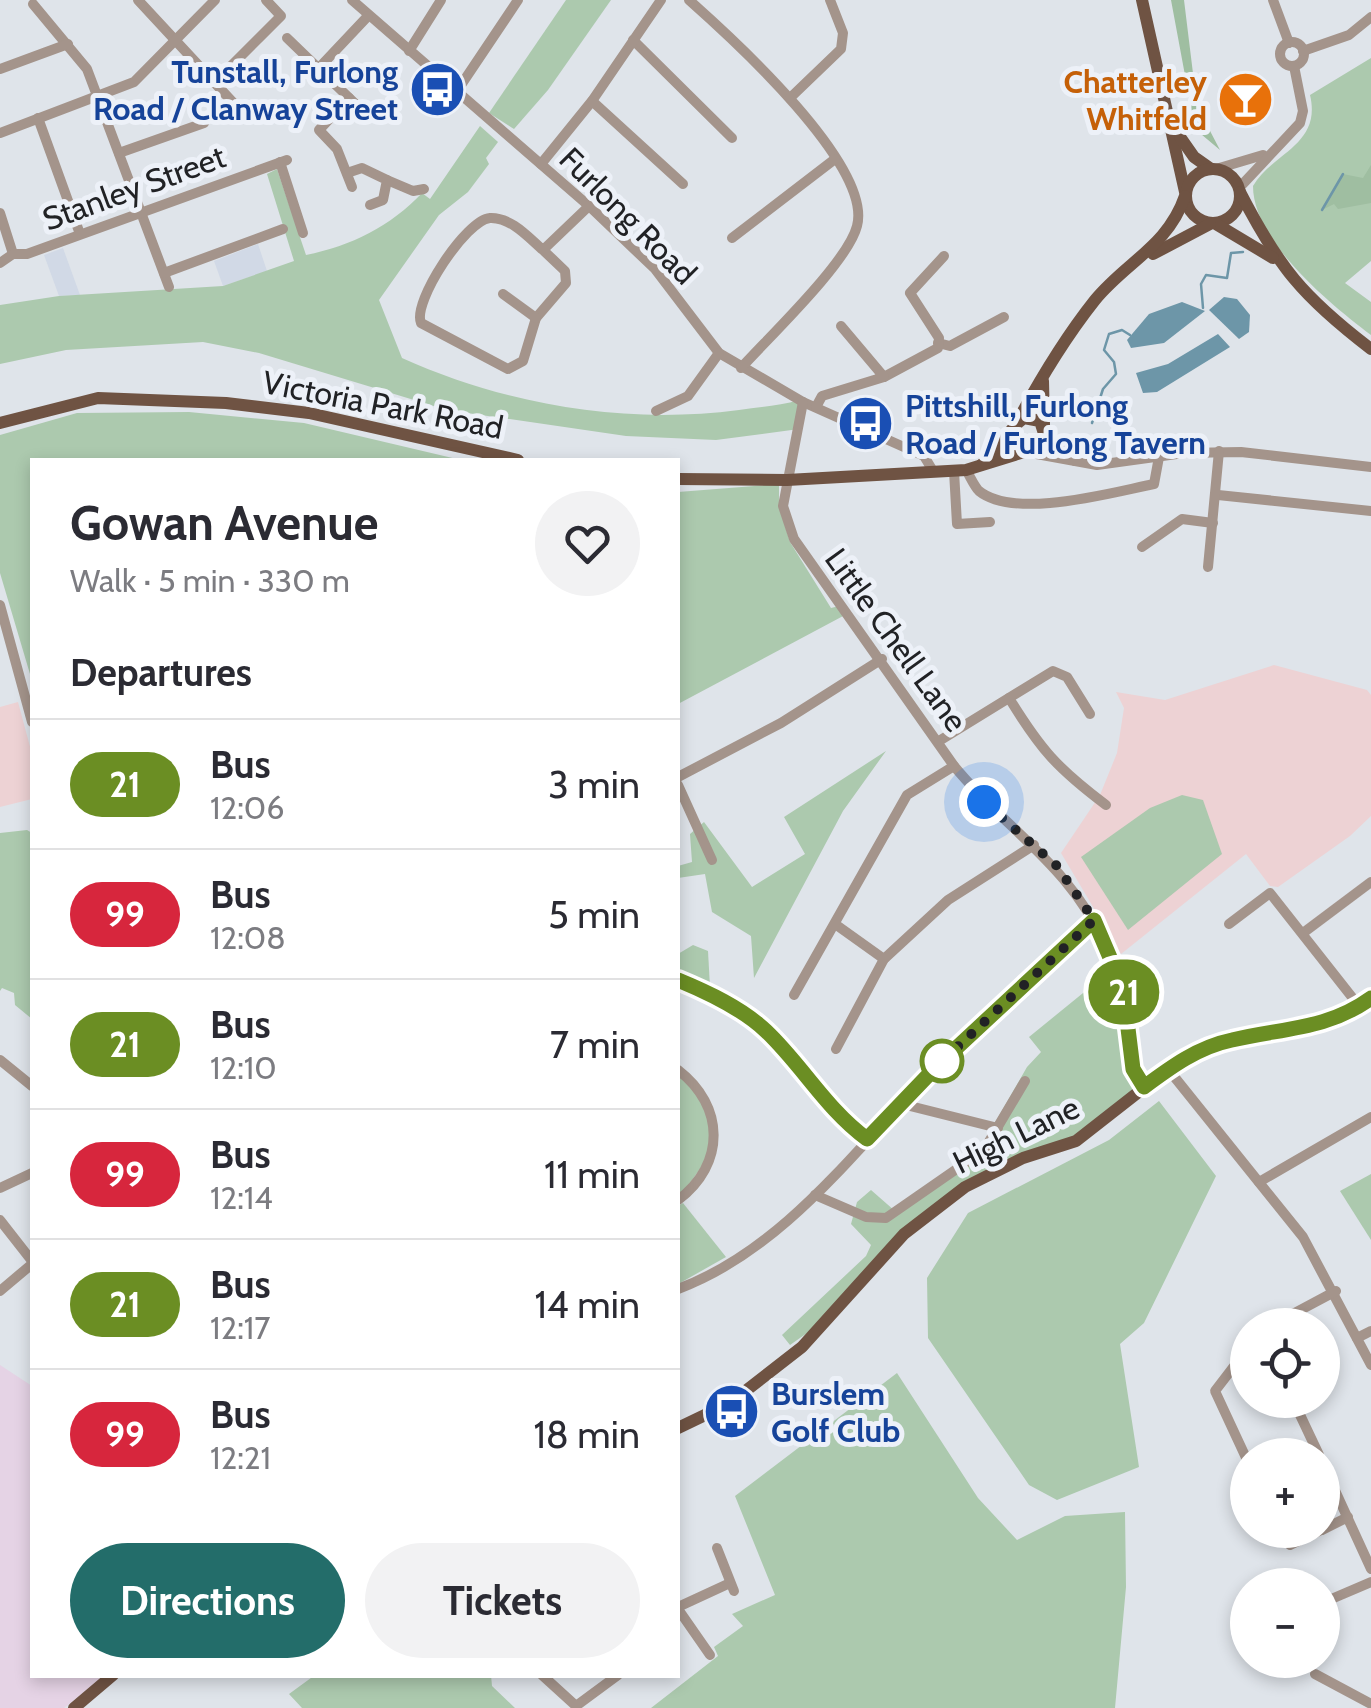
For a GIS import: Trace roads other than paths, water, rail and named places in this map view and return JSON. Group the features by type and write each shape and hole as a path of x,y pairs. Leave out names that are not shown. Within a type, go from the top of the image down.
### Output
{"main road":[{"path":"1142,0 1174,126 1190,212 1275,260"},
{"path":"1174,126 1185,148 1233,178 1275,260 1302,291 1371,349"},
{"path":"965,470 990,458 1098,296 1142,260 1172,226 1195,174 1214,169"},
{"path":"1142,260 1234,213 1239,190"},
{"path":"680,478 787,480 965,470 1043,446 1044,373"},
{"name":"Victoria Park Road","path":"0,423 98,398 226,403 310,413 509,458"},
{"path":"1014,427 1030,418 1045,428"},
{"path":"1014,427 1014,444 1027,452"},
{"name":"High Lane","path":"680,1427 730,1404 802,1347 894,1245 944,1202 1013,1162 1076,1142 1168,1069 1220,1043 1299,1031 1365,1002"},
{"path":"74,1708 109,1678"}],"street":[{"path":"138,0 239,109"},
{"path":"0,133 134,82 215,0"},
{"path":"215,84 281,16 266,0"},
{"name":"Furlong Road","path":"352,0 455,94 589,206 655,270 719,352 804,402 924,456 933,471"},
{"path":"409,51 440,0"},
{"path":"455,94 518,0"},
{"path":"541,164 592,100 661,0"},
{"path":"689,0 742,47 790,98 855,186 860,207 849,246 741,368"},
{"path":"1273,0 1288,42 1304,51 1349,35 1371,18"},
{"path":"790,98 841,49 836,2"},
{"path":"33,4 88,69 169,286"},
{"path":"318,69 368,16"},
{"path":"287,38 369,117"},
{"path":"633,40 732,138"},
{"path":"1239,190 1266,154 1300,123 1303,111 1294,66 1280,57 1288,42"},
{"path":"0,69 68,44"},
{"path":"1294,66 1302,61 1304,51"},
{"path":"349,98 319,130 337,149 352,187"},
{"path":"592,100 683,184"},
{"path":"38,118 80,234"},
{"path":"119,153 204,122"},
{"path":"1214,169 1266,154"},
{"path":"732,238 835,159"},
{"name":"Stanley Street","path":"0,263 13,254 27,254 283,161 286,182"},
{"path":"347,172 362,168 414,190 424,189"},
{"path":"299,178 286,182 302,228 316,220"},
{"path":"370,205 383,200 387,180"},
{"path":"543,250 589,206"},
{"path":"0,213 13,254"},
{"path":"483,220 502,220 543,250 567,278 536,318 523,361 508,369 421,323 418,311 458,243 483,220"},
{"path":"164,273 282,229"},
{"path":"816,407 822,396 884,378 938,348 910,293 944,256"},
{"path":"503,294 536,318"},
{"path":"938,343 950,346 1004,316"},
{"path":"841,326 884,378"},
{"path":"656,411 688,396 719,352"},
{"name":"Little Chell Lane","path":"804,402 783,506 794,539 954,766 984,802 1060,871 1094,920 1123,988 1133,1069 1144,1087"},
{"path":"1045,428 1075,461"},
{"path":"1027,452 1097,465 1219,451 1317,457 1371,467"},
{"path":"1208,567 1218,495 1219,451"},
{"path":"965,470 980,491 992,496 1048,502 1154,484 1158,457"},
{"path":"965,470 956,524 990,522"},
{"path":"1218,495 1371,511"},
{"path":"1142,547 1182,519 1213,522"},
{"path":"0,604 30,715"},
{"path":"680,780 882,659"},
{"path":"939,741 1052,671 1068,677 1090,714"},
{"path":"1009,698 1043,753 1073,782 1106,805"},
{"path":"794,996 907,795 954,766"},
{"path":"680,786 712,860"},
{"path":"836,1049 884,959 948,900 1034,845"},
{"path":"1304,933 1371,882"},
{"path":"1229,924 1270,894 1365,1002"},
{"path":"680,1288 770,1236 1094,920"},
{"path":"835,924 884,959"},
{"path":"680,981 731,1006 764,1029 842,1121 867,1139"},
{"path":"0,1060 30,1084"},
{"path":"1168,1069 1303,1237 1336,1291 1371,1365"},
{"path":"680,1072 706,1097 715,1136 702,1177 680,1198"},
{"path":"815,1195 866,1218 886,1218 984,1150 1025,1081"},
{"path":"902,1104 998,1128"},
{"path":"1259,1182 1371,1117"},
{"path":"0,1188 30,1174"},
{"path":"0,1220 30,1259"},
{"path":"0,1292 30,1264"},
{"path":"1304,1308 1336,1291"},
{"path":"1357,1338 1371,1331"},
{"path":"1230,1371 1215,1391 1237,1438"},
{"path":"1340,1500 1371,1569"},
{"path":"1340,1522 1348,1518"},
{"path":"680,1607 732,1587 717,1548"},
{"path":"1340,1595 1371,1582"},
{"path":"680,1611 710,1655"},
{"path":"680,1629 688,1623"},
{"path":"545,1678 576,1706 614,1678"},
{"path":"1322,1678 1371,1704"}],"water":[{"path":"1224,297 1237,299 1250,315 1249,332 1239,339 1209,310"},
{"path":"1182,302 1205,311 1164,343 1131,348 1127,340 1149,314"},
{"path":"1218,334 1230,347 1157,392 1143,393 1136,373 1168,364"}],"waterway":[{"path":"1322,210 1343,174"},
{"path":"1203,308 1201,284 1206,275 1227,278 1231,253 1243,252"},
{"path":"1092,423 1103,389 1116,374 1114,362 1104,350 1109,334 1122,330 1130,335"}],"place":[{"name":"Tunstall, Furlong Road / Clanway Street","path":"437,90"},
{"name":"Chatterley Whitfeld","path":"1246,100"},
{"name":"Pittshill, Furlong Road / Furlong Tavern","path":"866,424"},
{"name":"Burslem Golf Club","path":"732,1412"}]}
